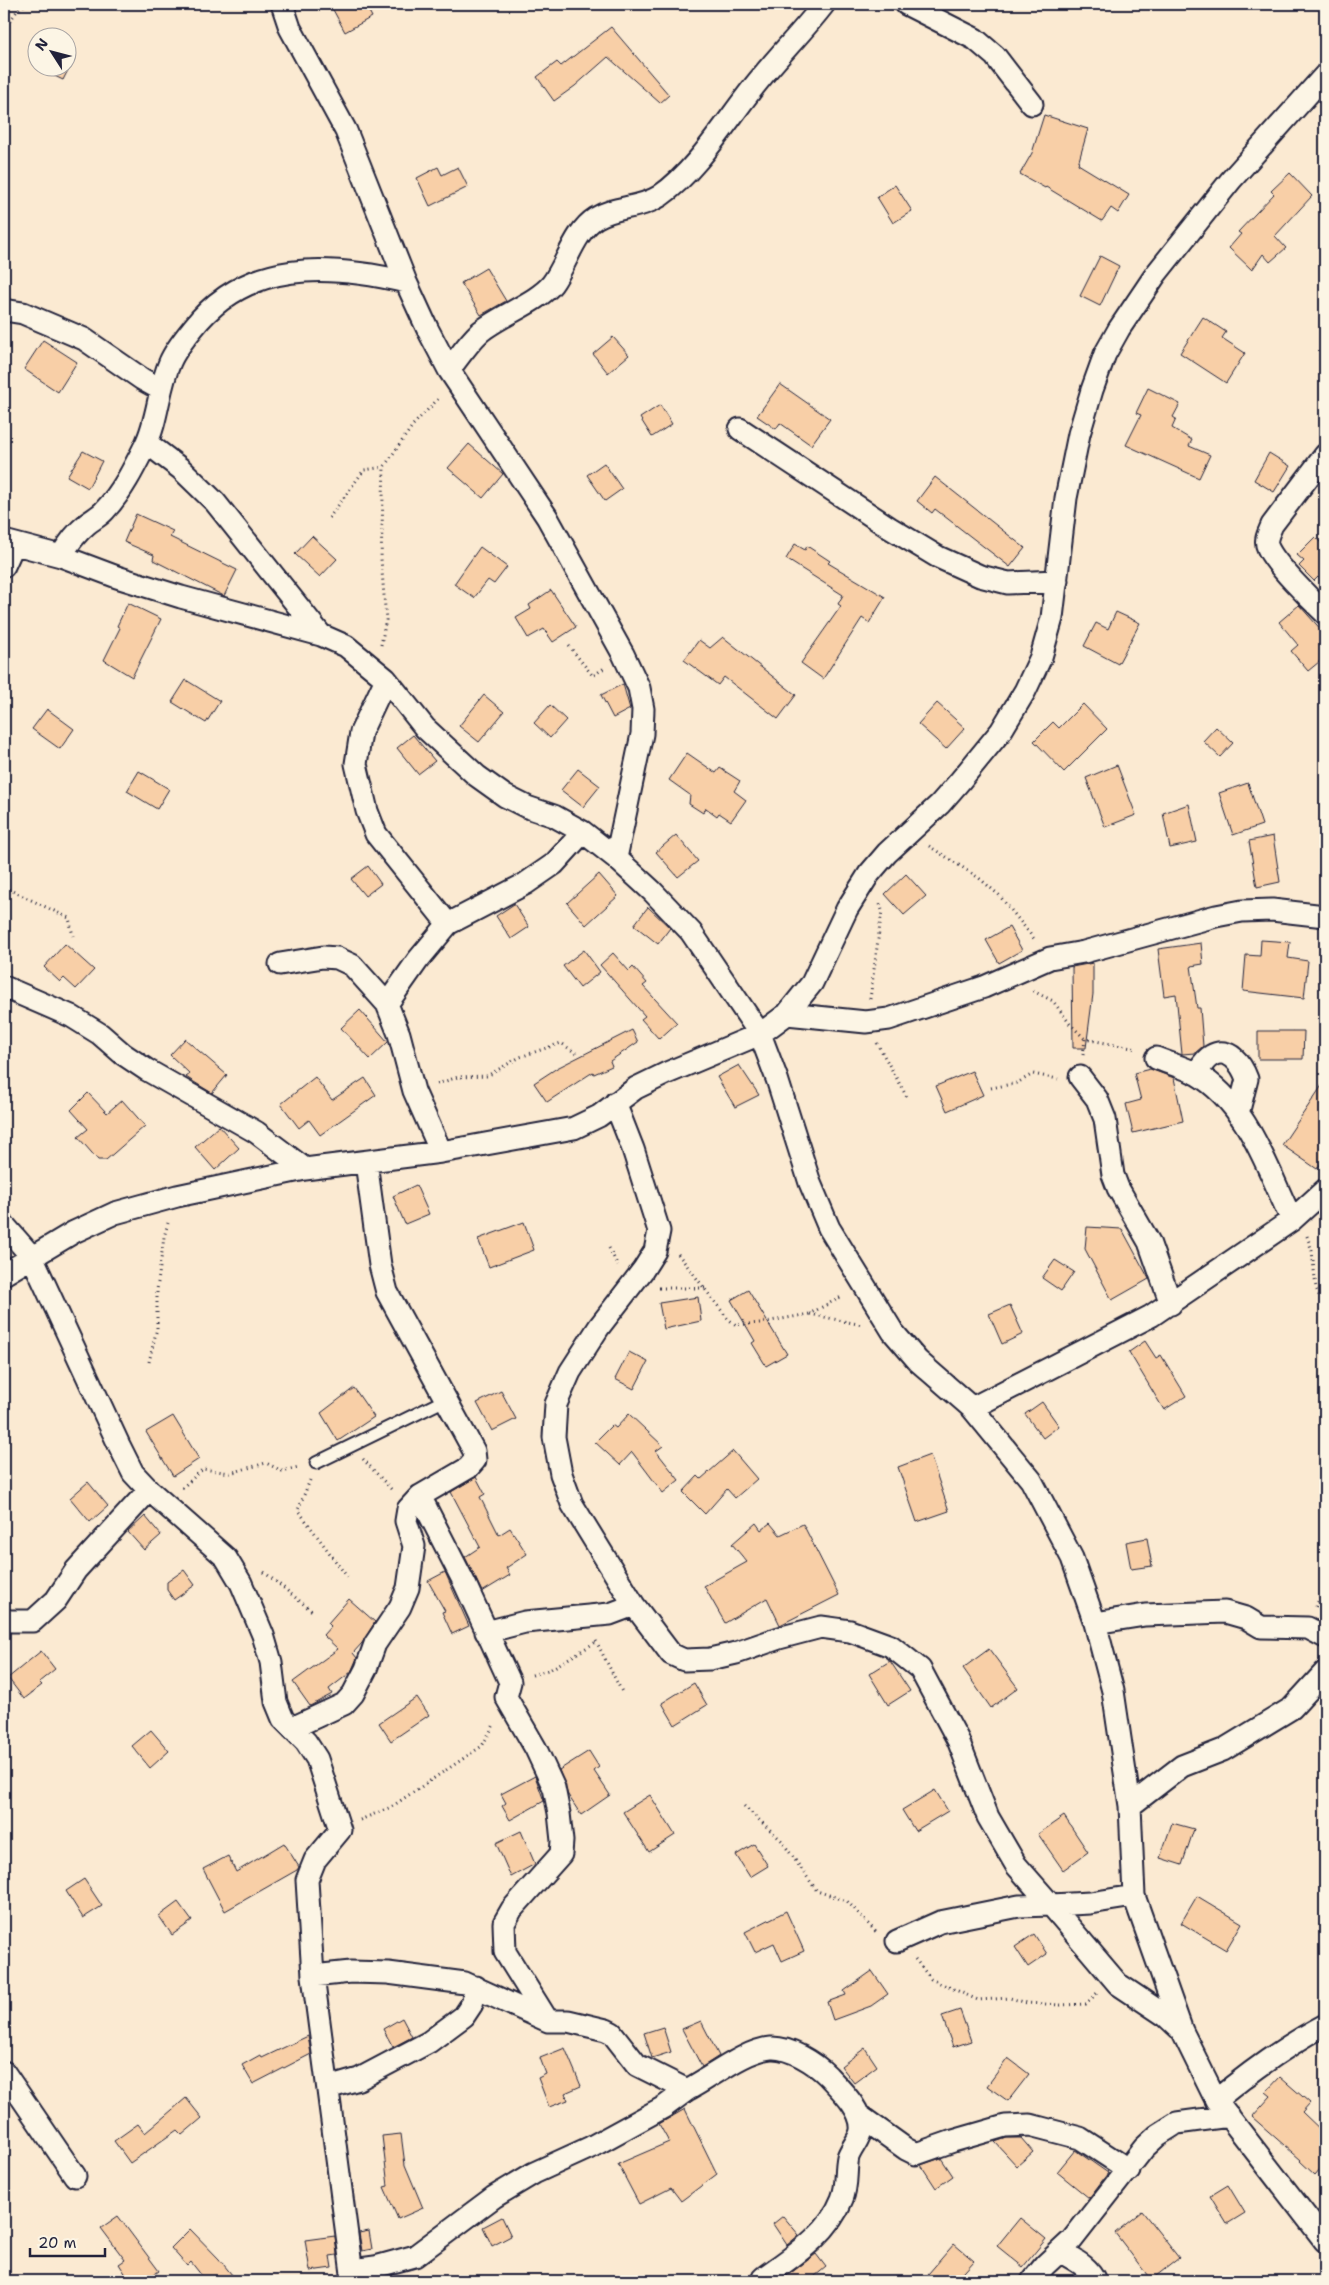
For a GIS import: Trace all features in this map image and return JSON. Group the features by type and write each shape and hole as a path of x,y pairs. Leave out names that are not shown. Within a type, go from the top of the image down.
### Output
{"street":[{"path":"282,4 290,28 346,131 406,282 428,330 449,370 547,517 623,654 639,688 643,718 642,734 616,858"},
{"path":"449,370 481,332 542,294 552,284 584,229 595,219 609,212 644,204 660,196 676,182 719,134 760,79 800,35 824,4"},
{"path":"906,4 975,39 995,56 1032,104"},
{"path":"4,1274 74,1232 115,1213 177,1196 304,1169 441,1152 574,1128 598,1116 636,1088 760,1034 787,1014 812,983 847,909 869,874 887,853 940,804 981,756 1001,731 1025,691 1041,657 1052,618 1066,498 1079,434 1092,390 1106,354 1119,329 1156,274 1231,180 1325,75"},
{"path":"61,556 73,537 104,511 115,497 147,443 160,389 170,360 198,321 212,306 245,286 284,273 314,270 375,275 406,282"},
{"path":"4,310 23,313 84,340 160,389"},
{"path":"740,429 890,528 938,557 980,576 1008,583 1057,581"},
{"path":"147,443 181,469 215,502 321,635"},
{"path":"1325,455 1272,525 1266,537 1267,547 1277,560 1325,613"},
{"path":"4,566 9,543 61,556 117,577 181,597 321,635 346,646 378,673 425,728 477,776 506,796 527,807 554,816 582,832 616,858 691,932 760,1034 777,1078 810,1183 829,1228 863,1285 893,1332 918,1360 972,1408 1032,1480 1072,1558 1095,1623 1113,1691 1130,1806 1134,1896 1182,2031 1216,2100 1325,2241"},
{"path":"378,673 361,732 356,764 367,811 376,834 448,924"},
{"path":"387,1004 418,960 448,924 525,884 554,864 582,832"},
{"path":"787,1014 866,1022 889,1019 984,987 1050,958 1084,952 1216,916 1242,911 1272,910 1325,916"},
{"path":"280,964 323,957 337,958 352,965 387,1004 399,1034 414,1091 441,1152"},
{"path":"4,987 71,1016 100,1034 123,1054 147,1070 256,1132 304,1169"},
{"path":"1196,1074 1209,1056 1218,1052 1230,1055 1239,1062 1247,1079 1238,1114"},
{"path":"1156,1058 1196,1074 1217,1091 1238,1114 1254,1139 1292,1220"},
{"path":"1080,1077 1097,1099 1105,1119 1113,1174 1118,1188 1149,1242 1171,1304"},
{"path":"615,1103 633,1149 659,1230 655,1251 643,1270 599,1327 570,1372 556,1404 554,1437 561,1474 572,1504 634,1606 672,1654 684,1660 710,1659 736,1653 778,1638 821,1627 850,1631 891,1646 920,1669 958,1740 988,1818 1016,1865 1118,1984 1166,2016 1182,2031"},
{"path":"292,1728 344,1704 353,1694 366,1669 375,1644 400,1608 408,1588 414,1546 406,1521 414,1502 468,1468 475,1460 474,1451 447,1398 387,1292 380,1265 366,1162"},
{"path":"972,1408 1171,1304 1292,1220 1323,1193"},
{"path":"4,1225 32,1257 133,1473 226,1558 241,1583 263,1635 271,1662 276,1702 283,1719 306,1742 317,1759 340,1830 315,1860 307,1880 313,1976 353,2276 375,2267 415,2256 494,2197 534,2173 591,2148 664,2107 687,2090 753,2052 773,2048 789,2050 823,2071 860,2116 916,2154 1005,2126 1030,2125 1080,2138 1128,2170"},
{"path":"4,1619 9,1621 33,1621 56,1600 88,1557 157,1496"},
{"path":"414,1502 465,1584 510,1682 506,1697 536,1750 554,1788 562,1841 561,1854 512,1909 504,1924 505,1952 548,2021"},
{"path":"486,1632 526,1622 610,1614 634,1606"},
{"path":"1095,1623 1145,1615 1225,1612 1246,1618 1261,1627 1317,1633"},
{"path":"1130,1806 1182,1766 1223,1750 1292,1708 1325,1672"},
{"path":"897,1940 940,1922 1019,1906 1090,1903 1134,1896"},
{"path":"313,1976 351,1972 388,1973 465,1983 548,2021 568,2021 606,2030 612,2033 637,2065 687,2090"},
{"path":"328,2088 359,2079 429,2042 464,2016 472,2004 476,1987"},
{"path":"1216,2100 1259,2065 1292,2042 1325,2025"},
{"path":"4,2072 75,2176"},
{"path":"762,2281 763,2278 816,2238 835,2213 843,2198 848,2158 861,2130 860,2116"},
{"path":"1032,2281 1045,2265 1061,2252 1144,2148 1158,2135 1177,2123 1229,2116"},
{"path":"1061,2252 1083,2266 1092,2274 1094,2281"}],"lane":[{"path":"316,1463 447,1398"}],"path":[{"path":"4,29 17,11 25,4"},
{"path":"378,673 386,620 381,559 384,467 413,425 448,389 449,370"},
{"path":"329,518 364,470 384,467"},
{"path":"569,646 593,676 623,654"},
{"path":"910,832 978,878 998,894 1050,958"},
{"path":"4,887 69,918 73,936"},
{"path":"882,910 866,1022 908,1099"},
{"path":"1023,990 1033,991 1053,1001 1070,1024 1085,1039"},
{"path":"414,1091 458,1077 487,1076 520,1057 561,1043 576,1053"},
{"path":"1323,1193 1307,1236 1312,1251 1316,1288 1325,1310"},
{"path":"149,1362 156,1328 157,1290 164,1237 177,1196"},
{"path":"659,1230 728,1319 736,1324 760,1323 809,1314 863,1285"},
{"path":"809,1314 893,1332"},
{"path":"351,1446 414,1502"},
{"path":"157,1496 203,1469 230,1473 266,1463 282,1471 316,1463"},
{"path":"316,1463 298,1510 348,1578"},
{"path":"1317,1633 1325,1549"},
{"path":"226,1558 258,1568 312,1611"},
{"path":"591,1616 596,1642 622,1692"},
{"path":"510,1682 551,1669 596,1642"},
{"path":"340,1830 391,1807 482,1746 489,1737"},
{"path":"744,1806 781,1840 817,1891 847,1901 879,1935 890,1942 897,1940 931,1979 978,2000 1010,1998 1027,2003 1061,2005 1086,2004 1099,1992 1118,1984"}],"building":[{"path":"330,4 365,4 372,17 345,32"},
{"path":"611,27 669,95 660,103 608,57 575,86 554,101 537,77 557,62 561,66"},
{"path":"1044,115 1088,129 1078,164 1129,195 1118,213 1111,208 1102,221 1046,187 1020,174 1032,153"},
{"path":"438,167 442,175 458,167 468,187 430,206 417,178"},
{"path":"1290,173 1312,196 1275,236 1286,248 1270,262 1263,254 1252,270 1229,248 1241,234 1238,232 1274,194 1271,191"},
{"path":"895,185 912,211 893,223 877,197"},
{"path":"1100,256 1119,266 1100,306 1080,296"},
{"path":"486,268 506,301 481,315 461,283"},
{"path":"1203,317 1226,332 1222,338 1245,353 1226,383 1180,353"},
{"path":"613,337 629,355 608,373 593,354"},
{"path":"43,340 77,362 58,392 24,369"},
{"path":"780,384 830,419 811,445 780,423 776,429 757,416"},
{"path":"1148,388 1180,404 1173,417 1176,419 1172,428 1192,440 1189,446 1210,455 1199,478 1126,445 1141,415 1136,413"},
{"path":"660,405 672,424 652,437 640,418"},
{"path":"469,444 503,474 483,498 448,468"},
{"path":"83,451 102,461 88,488 67,476"},
{"path":"1269,453 1290,466 1274,492 1254,480"},
{"path":"604,463 622,489 605,501 587,475"},
{"path":"935,477 1025,548 1010,567 935,509 932,513 917,501"},
{"path":"136,514 173,531 170,537 237,570 224,596 153,560 154,555 124,542"},
{"path":"312,536 337,559 320,577 295,554"},
{"path":"1315,537 1321,543 1325,539 1325,584 1318,577 1314,581 1299,566 1304,561 1297,555"},
{"path":"795,544 805,550 807,546 830,561 828,563 885,597 869,623 862,618 823,679 801,663 841,606 838,604 843,595 786,559"},
{"path":"480,547 507,567 494,584 488,580 474,598 454,584"},
{"path":"551,590 576,627 553,642 544,629 528,638 516,618 531,609 529,605"},
{"path":"128,603 161,619 132,677 104,660 120,628 117,626"},
{"path":"1299,605 1325,634 1325,657 1308,671 1291,651 1298,645 1279,622"},
{"path":"1116,612 1140,623 1118,664 1084,646 1096,623 1108,629"},
{"path":"723,637 796,695 778,719 724,677 718,685 684,660 699,640 710,648"},
{"path":"186,680 220,701 206,723 172,702"},
{"path":"623,684 630,709 613,718 601,695"},
{"path":"484,695 504,712 479,742 459,726"},
{"path":"937,703 965,728 946,749 918,724"},
{"path":"1083,704 1107,729 1064,772 1034,741 1053,722 1059,728"},
{"path":"550,705 566,720 550,738 534,723"},
{"path":"47,709 74,729 60,749 32,729"},
{"path":"1216,727 1233,743 1220,757 1203,741"},
{"path":"413,735 435,761 418,774 397,748"},
{"path":"687,753 716,773 720,768 740,781 734,791 746,800 731,821 719,813 717,816 706,808 703,813 689,804 690,795 669,780"},
{"path":"1117,765 1136,815 1105,827 1086,778"},
{"path":"578,769 600,786 583,807 561,790"},
{"path":"139,771 169,789 157,809 127,791"},
{"path":"1248,783 1262,825 1233,835 1219,793"},
{"path":"1189,804 1197,842 1170,848 1163,813"},
{"path":"676,835 698,861 678,877 656,852"},
{"path":"1273,836 1280,882 1257,887 1249,841"},
{"path":"368,866 381,884 365,896 351,879"},
{"path":"599,874 618,896 586,925 567,903"},
{"path":"906,874 926,896 904,915 885,894"},
{"path":"514,904 529,927 511,939 496,916"},
{"path":"648,907 670,928 658,944 634,925"},
{"path":"1009,927 1022,950 999,963 986,940"},
{"path":"1261,940 1290,942 1288,958 1308,961 1304,998 1243,991 1246,955 1260,956"},
{"path":"1201,943 1203,964 1191,966 1197,1008 1200,1008 1203,1046 1195,1053 1182,1054 1176,994 1164,996 1158,949"},
{"path":"65,944 94,970 76,989 64,978 60,982 44,967"},
{"path":"584,950 600,972 580,988 563,966"},
{"path":"613,953 629,971 633,967 647,983 643,986 677,1023 659,1039 641,1019 645,1016 600,965"},
{"path":"1093,963 1093,994 1086,1048 1073,1048 1072,967"},
{"path":"360,1010 388,1042 370,1059 341,1028"},
{"path":"632,1030 638,1042 610,1061 612,1066 594,1074 593,1072 547,1102 534,1083 557,1068"},
{"path":"1258,1031 1304,1031 1303,1059 1258,1059"},
{"path":"185,1039 227,1075 212,1093 186,1077 190,1074 170,1055"},
{"path":"739,1065 759,1095 735,1107 717,1077"},
{"path":"1150,1069 1174,1078 1183,1121 1133,1133 1126,1104 1141,1100 1134,1073"},
{"path":"972,1071 983,1095 947,1111 936,1086"},
{"path":"315,1077 332,1100 365,1078 376,1095 320,1135 309,1120 299,1128 281,1104"},
{"path":"1325,1081 1325,1157 1317,1169 1282,1145"},
{"path":"88,1093 107,1113 122,1100 145,1126 106,1160 98,1160 78,1137 88,1129 71,1110"},
{"path":"219,1126 239,1148 215,1170 195,1147"},
{"path":"416,1185 429,1214 405,1224 393,1196"},
{"path":"524,1222 534,1250 489,1267 478,1239"},
{"path":"1087,1227 1122,1229 1149,1279 1112,1300 1085,1249"},
{"path":"1055,1260 1074,1272 1061,1291 1042,1278"},
{"path":"748,1290 787,1354 766,1366 752,1343 755,1341 731,1300"},
{"path":"698,1297 701,1321 664,1329 659,1303"},
{"path":"1010,1305 1023,1334 1002,1344 989,1314"},
{"path":"1145,1341 1156,1358 1161,1355 1186,1396 1164,1410 1129,1352"},
{"path":"629,1352 648,1362 634,1389 615,1379"},
{"path":"354,1388 374,1417 338,1441 321,1413"},
{"path":"501,1391 516,1419 492,1431 477,1403"},
{"path":"1042,1402 1059,1426 1043,1438 1025,1414"},
{"path":"629,1414 663,1446 656,1451 679,1480 663,1493 632,1452 620,1465 595,1442 612,1425 616,1428"},
{"path":"173,1416 199,1459 173,1476 146,1432"},
{"path":"733,1451 757,1479 735,1498 727,1489 705,1514 683,1492 698,1476 701,1479"},
{"path":"930,1455 949,1511 917,1522 898,1467"},
{"path":"476,1477 485,1494 480,1497 499,1535 510,1528 527,1554 506,1568 510,1575 482,1592 465,1557 480,1547 451,1492"},
{"path":"88,1482 108,1506 90,1522 70,1498"},
{"path":"145,1516 161,1535 144,1550 128,1532"},
{"path":"756,1523 761,1530 770,1523 780,1535 803,1524 839,1595 780,1625 767,1598 725,1623 704,1586 747,1562 732,1544"},
{"path":"1147,1538 1152,1566 1131,1569 1126,1542"},
{"path":"184,1570 195,1585 174,1600 167,1590 167,1582"},
{"path":"445,1572 469,1626 452,1634 442,1612 445,1611 428,1581"},
{"path":"349,1599 375,1622 362,1643 353,1653 357,1658 351,1672 329,1689 332,1694 310,1706 293,1682 338,1649 323,1635 331,1626 328,1623"},
{"path":"989,1649 1018,1688 991,1708 963,1668"},
{"path":"41,1651 55,1669 39,1682 42,1685 24,1699 8,1678"},
{"path":"890,1661 910,1691 888,1705 869,1674"},
{"path":"694,1683 707,1705 675,1725 662,1703"},
{"path":"417,1697 429,1715 391,1741 379,1723"},
{"path":"151,1730 169,1751 150,1768 132,1746"},
{"path":"589,1751 599,1767 594,1771 610,1795 581,1815 568,1795 559,1770"},
{"path":"535,1776 544,1801 510,1820 502,1806 506,1803 501,1794"},
{"path":"935,1790 948,1811 915,1831 902,1810"},
{"path":"650,1795 675,1835 649,1852 623,1812"},
{"path":"1064,1816 1088,1852 1063,1870 1038,1834"},
{"path":"1172,1823 1194,1829 1182,1865 1160,1858"},
{"path":"521,1831 535,1864 511,1877 496,1843"},
{"path":"284,1843 299,1867 297,1870 225,1911 203,1869 228,1856 236,1872"},
{"path":"754,1844 768,1866 750,1877 736,1855"},
{"path":"84,1879 102,1906 83,1918 66,1891"},
{"path":"1197,1896 1242,1923 1226,1950 1181,1923"},
{"path":"178,1902 192,1921 172,1935 159,1916"},
{"path":"786,1911 804,1951 782,1961 774,1943 755,1952 745,1932"},
{"path":"1034,1934 1047,1954 1028,1967 1015,1947"},
{"path":"872,1971 888,1994 871,2006 833,2020 827,2002 846,1995 844,1991"},
{"path":"960,2010 971,2041 953,2047 942,2016"},
{"path":"402,2018 412,2037 393,2047 383,2029"},
{"path":"701,2021 719,2056 702,2067 682,2029"},
{"path":"663,2027 671,2052 652,2058 644,2033"},
{"path":"308,2036 311,2054 253,2084 242,2065 260,2055 262,2058"},
{"path":"565,2048 581,2086 565,2093 568,2100 549,2107 538,2078 546,2074 540,2058"},
{"path":"865,2048 877,2066 854,2083 841,2066"},
{"path":"1008,2058 1029,2074 1008,2101 987,2086"},
{"path":"1280,2077 1310,2103 1302,2112 1325,2134 1325,2163 1315,2175 1301,2160 1252,2117 1271,2096 1266,2092"},
{"path":"186,2098 202,2118 182,2135 177,2130 130,2163 114,2141 138,2124 145,2133"},
{"path":"685,2109 717,2174 681,2201 671,2188 639,2204 618,2164 669,2142 659,2124"},
{"path":"401,2134 405,2165 423,2208 398,2219 384,2187 388,2186 382,2136"},
{"path":"1007,2138 1021,2138 1033,2152 1017,2166 995,2142"},
{"path":"1075,2150 1108,2173 1089,2198 1057,2172"},
{"path":"941,2158 953,2176 936,2188 921,2165"},
{"path":"1228,2185 1245,2213 1227,2224 1210,2196"},
{"path":"1142,2211 1179,2258 1151,2280 1115,2233"},
{"path":"118,2216 159,2271 144,2281 130,2281 119,2264 125,2260 101,2228"},
{"path":"783,2216 799,2235 787,2245 773,2224"},
{"path":"502,2217 511,2236 492,2246 483,2227"},
{"path":"1020,2218 1046,2239 1023,2267 997,2246"},
{"path":"190,2229 237,2281 206,2281 191,2262 187,2266 171,2248"},
{"path":"369,2231 372,2249 362,2251 359,2233"},
{"path":"335,2236 337,2255 330,2256 332,2268 310,2271 305,2240"},
{"path":"954,2244 974,2261 956,2281 922,2281"},
{"path":"816,2254 826,2267 809,2281 780,2281"}]}
